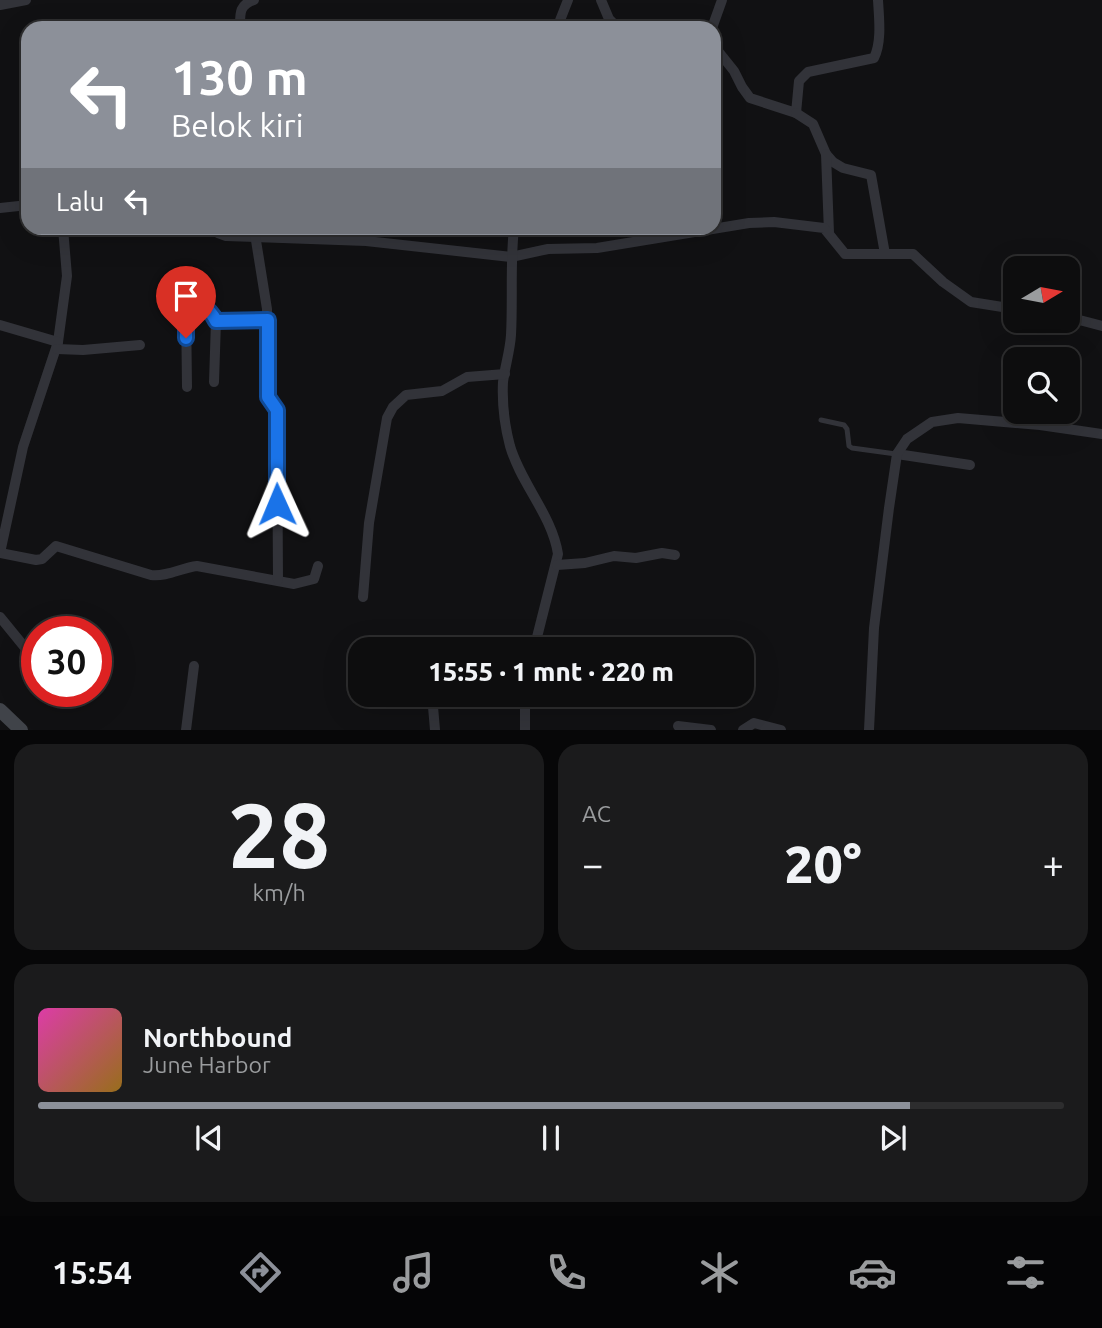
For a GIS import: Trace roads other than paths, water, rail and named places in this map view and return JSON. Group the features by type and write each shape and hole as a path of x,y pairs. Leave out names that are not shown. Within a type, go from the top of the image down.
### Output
{"main road":[{"path":"0,710 21,730"}],"street":[{"path":"0,5 26,0"},
{"path":"240,21 240,9 254,0"},
{"path":"560,21 568,0"},
{"path":"601,0 611,21"},
{"path":"714,21 722,0"},
{"path":"796,113 799,81 808,72 874,58 878,0"},
{"path":"721,55 750,98 796,113 813,124 826,154 829,233"},
{"path":"826,154 843,168 871,174 885,254"},
{"path":"0,208 21,206"},
{"path":"721,228 774,222 821,228 829,233 845,254 913,254 943,282 971,302 1003,307"},
{"path":"64,235 67,276 58,346 23,447 0,554 36,560 46,557 56,546 151,575 165,575 197,566 294,584 314,579 318,566"},
{"path":"254,235 268,320 268,397 277,410 278,580"},
{"path":"282,235 511,257 548,249 597,248 676,235"},
{"path":"513,235 510,353 503,386 509,443 523,478 556,542 557,565 537,637"},
{"path":"187,387 186,306 195,303 202,305 216,321 214,382"},
{"path":"216,321 268,320"},
{"path":"1080,320 1102,326"},
{"path":"0,325 58,346 83,350 140,345"},
{"path":"363,597 369,523 387,418 393,407 405,396 442,391 467,377 505,374"},
{"path":"869,730 876,610 897,454 907,439 925,425 940,419 958,418 1102,434"},
{"path":"897,454 970,465"},
{"path":"557,565 585,563 614,556 636,558 662,553 675,555"},
{"path":"0,617 21,643"},
{"path":"186,730 194,666"},
{"path":"433,707 435,730"},
{"path":"525,730 526,707"},
{"path":"743,730 754,723 781,730"},
{"path":"678,726 711,730"}],"lane":[{"path":"821,420 844,425 852,449 897,454"}]}
